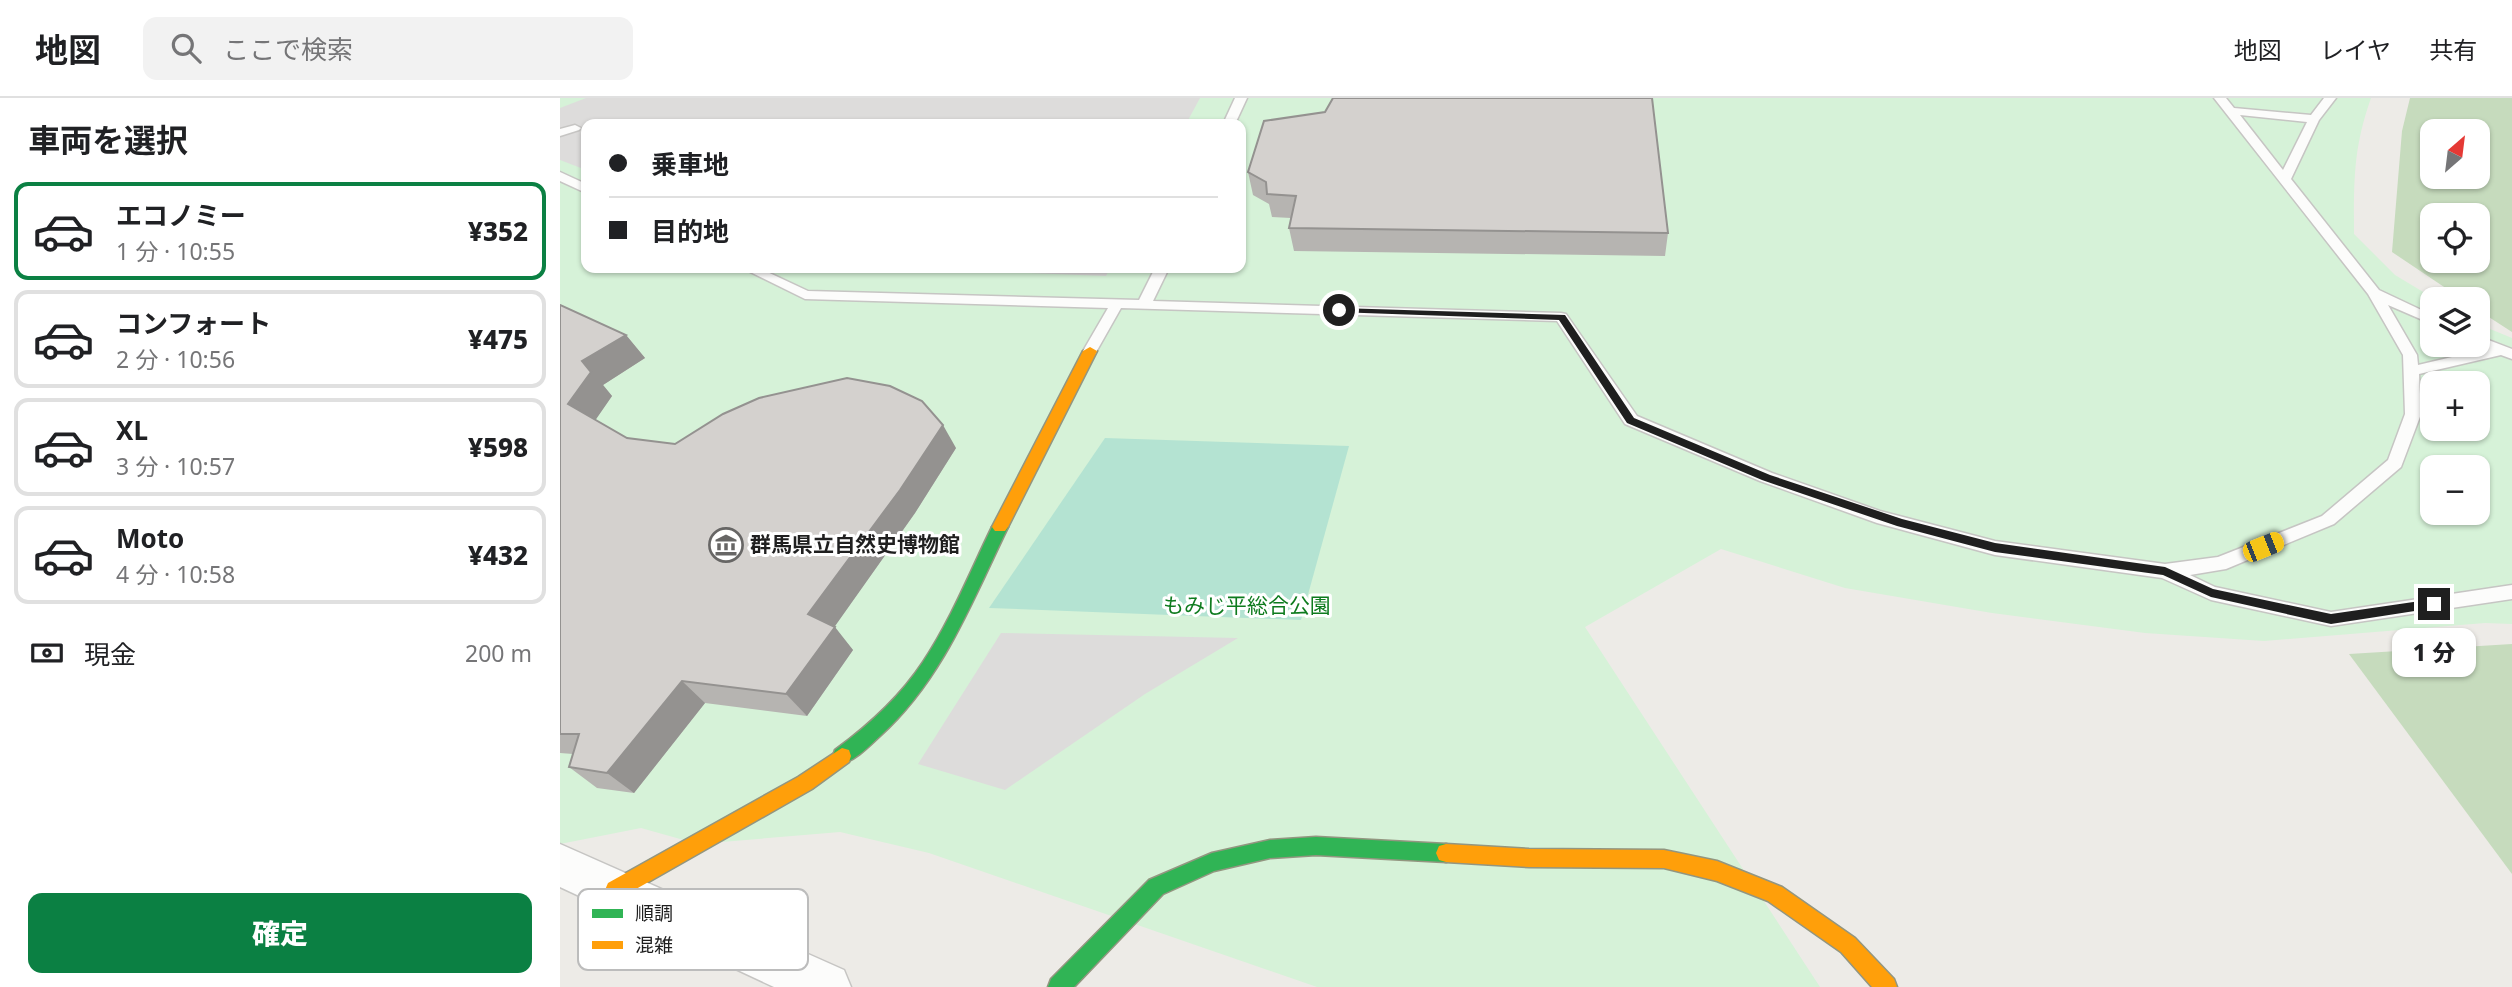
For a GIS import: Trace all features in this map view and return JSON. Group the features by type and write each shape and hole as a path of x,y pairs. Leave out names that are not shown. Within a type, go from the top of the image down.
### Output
{"street":[{"path":"617,889 805,783 860,743 903,702 929,667 1090,351"},
{"path":"1059,987 1156,887 1212,862 1270,849 1316,846 1529,858 1664,859 1717,872 1775,894 1848,945 1886,987"},
{"path":"560,865 613,889"},
{"path":"790,970 827,987"}],"lane":[{"path":"1231,119 1241,98"},
{"path":"2284,180 2314,119 2330,98"},
{"path":"2225,104 2314,119"},
{"path":"759,273 805,295 1561,317 1631,420 1691,447 1877,517 1995,548 2165,571 2220,564 2328,520 2395,463 2413,414 2410,355 2374,293 2225,104"},
{"path":"560,133 575,128"},
{"path":"560,176 581,186"},
{"path":"1144,305 1160,273"},
{"path":"2374,293 2420,314"},
{"path":"1090,351 1117,304"},
{"path":"2411,371 2506,353"},
{"path":"2165,571 2211,593 2331,619 2512,592"}],"green space":[{"name":"もみじ平総合公園","path":"560,98 2371,98 2358,149 2354,234 2395,275 2420,290 2420,357 2490,357 2490,329 2512,338 2512,624 2485,623 2264,641 2145,633 1992,613 1845,588 1721,549 1585,627 1820,987 1317,987 929,853 840,832 698,844 641,828 560,844"},
{"path":"2410,98 2512,98 2512,332 2490,318 2490,287 2444,287 2423,273 2490,273 2490,203 2420,203 2420,271 2392,252 2402,131"},
{"path":"1105,438 1349,446 1301,620 989,608"},
{"path":"2512,644 2512,874 2349,654"}],"shaded area":[{"path":"586,98 1200,98 1189,119 581,119 581,168 560,160 560,108"},
{"path":"1028,273 1108,273 1106,276"},
{"path":"1001,633 1238,638 1145,694 1005,790 918,764"}],"building":[{"path":"1333,98 1652,98 1668,233 1289,228 1296,196 1267,194 1266,182 1248,172 1264,121 1325,112"},
{"name":"群馬県立自然史博物館","path":"560,305 626,335 582,361 591,372 568,404 627,438 675,444 723,414 759,398 847,378 890,386 922,401 943,425 900,490 808,614 835,627 786,694 682,681 607,773 569,767 579,734 560,734"}],"traffic: fast":[{"path":"842,756 889,716 929,668 1000,527"},
{"path":"1059,987 1156,887 1212,862 1270,849 1316,846 1446,853"}],"traffic: slow":[{"path":"1000,527 1090,351"},
{"path":"617,889 805,783 842,756"},
{"path":"1446,853 1529,858 1664,859 1717,871 1775,894 1848,945 1886,987"}],"place":[{"name":"群馬県立自然史博物館","path":"726,545"}],"route":[{"path":"1339,310 1561,317 1631,420 1766,477 1877,517 1995,548 2165,571 2211,593 2331,619 2434,604"}]}
